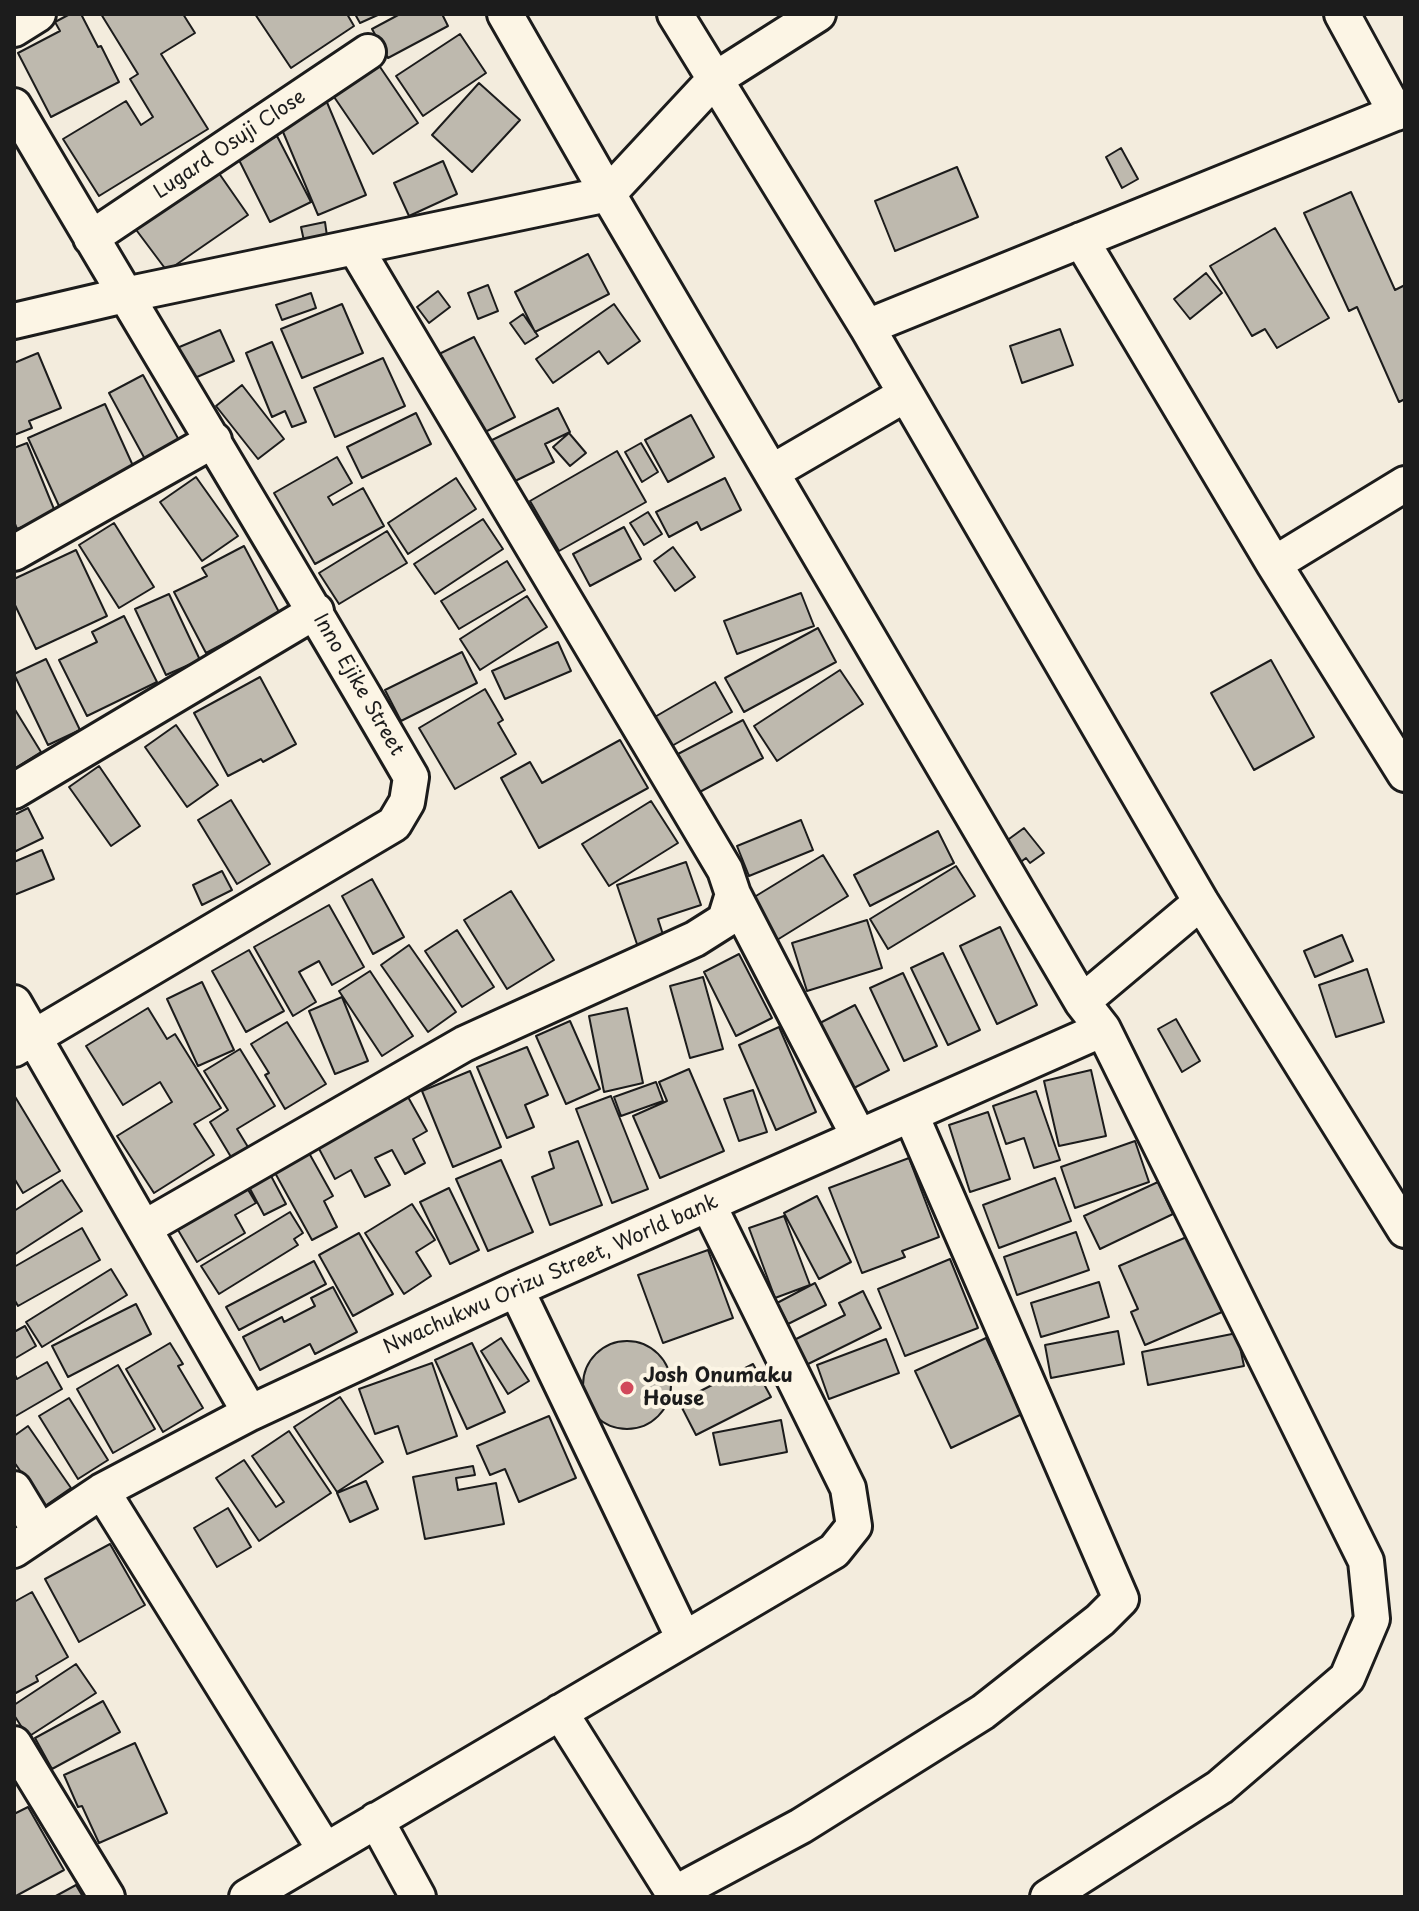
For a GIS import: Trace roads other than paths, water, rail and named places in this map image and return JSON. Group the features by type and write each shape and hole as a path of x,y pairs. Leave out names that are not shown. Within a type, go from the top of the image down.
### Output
{"street":[{"path":"14,29 38,14"},
{"path":"505,14 1082,1002 1103,1029 1366,1561 1372,1619 1347,1678 1220,1787 1048,1897"},
{"path":"675,14 867,327 1201,902 1405,1230"},
{"path":"14,321 608,194 714,80 818,14"},
{"path":"867,327 1400,111 1342,14"},
{"name":"Lugard Osuji Close","path":"91,238 368,52"},
{"name":"Inno Ejike Street","path":"14,106 316,611 411,777 407,802 394,824 24,1043"},
{"path":"1081,240 1274,564 1405,774"},
{"path":"355,247 725,870 733,894 859,1137"},
{"path":"772,472 906,394"},
{"path":"14,553 214,440"},
{"path":"1274,564 1405,484"},
{"path":"14,791 316,611"},
{"path":"144,1228 464,1044 695,939 725,920 733,894"},
{"path":"1082,1002 1201,902"},
{"path":"14,1003 24,1043 144,1228 250,1413"},
{"name":"Nwachukwu Orizu Street, World bank","path":"27,1541 102,1491 250,1413 516,1289 1103,1029"},
{"path":"560,1712 675,1895 801,1826 983,1712 1100,1620 1121,1599 911,1115"},
{"path":"247,1897 834,1551 854,1526 848,1488 708,1204"},
{"path":"516,1289 684,1639"},
{"path":"14,1489 27,1541"},
{"path":"102,1491 325,1850"},
{"path":"14,1744 107,1897"},
{"path":"376,1820 418,1897"}],"place":[{"name":"Josh Onumaku House","path":"627,1388"}]}
